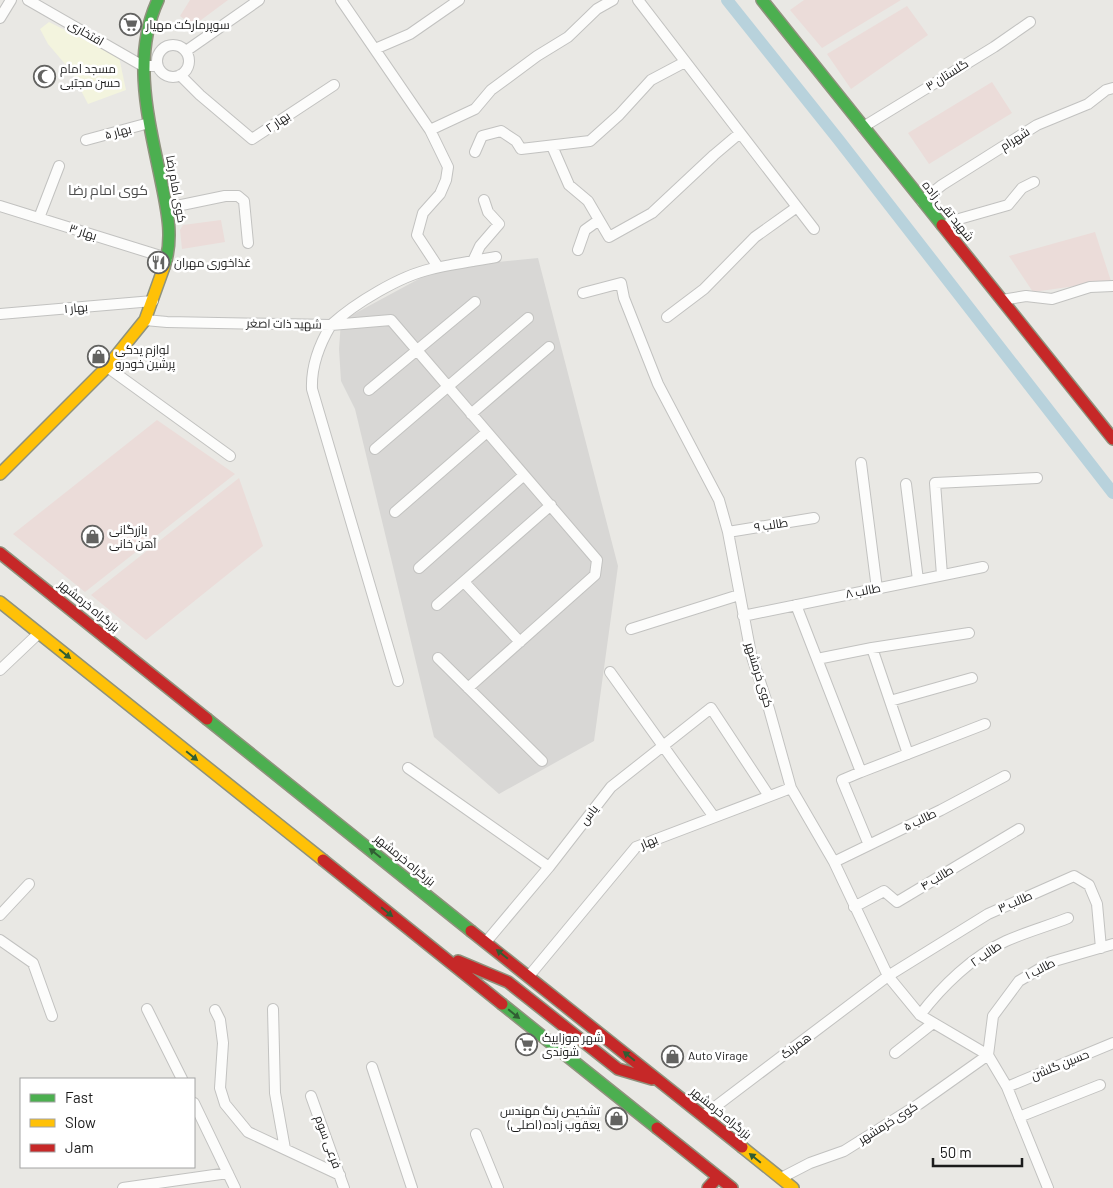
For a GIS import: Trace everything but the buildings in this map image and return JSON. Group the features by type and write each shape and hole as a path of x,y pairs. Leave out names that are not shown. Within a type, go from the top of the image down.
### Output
{"main road":[{"name":"کوی امام رضا","path":"0,474 107,367 145,320 153,301 167,258 169,245 169,219 149,123 143,66 146,39 152,13 158,0"},
{"name":"شهید تقی زاده","path":"762,0 1113,439"},
{"name":"بزرگراه خرمشهر","path":"0,552 794,1188"},
{"path":"0,602 732,1188"},
{"path":"440,955 508,982 618,1069 660,1081"},
{"path":"545,1038 569,1009"},
{"path":"708,1188 718,1177"}],"street":[{"path":"0,18 11,0"},
{"name":"افتخاری","path":"28,0 143,66"},
{"path":"186,51 259,0"},
{"path":"341,0 430,130 448,167 440,194 423,213 417,235 438,267"},
{"path":"375,49 410,34 460,0"},
{"path":"430,130 475,109 492,90 537,56 568,37 597,9 613,0"},
{"path":"638,0 814,229"},
{"name":"گلستان ۳","path":"863,127 994,47 1030,22"},
{"path":"170,45 179,46 186,51 189,60 187,69 180,75 171,77 163,73 158,66 157,56 162,48 170,45"},
{"path":"475,152 482,136 501,131 516,141 521,149 590,141 619,115 652,80 686,62"},
{"path":"143,66 158,66"},
{"name":"بهار ۲","path":"180,75 200,95 252,139 334,85"},
{"name":"شهرام","path":"922,201 942,185 1037,125 1088,104 1106,90 1113,88"},
{"name":"بهار ۵","path":"86,140 149,123"},
{"path":"552,146 569,185 588,201 609,237 652,213 740,133"},
{"path":"39,218 59,166"},
{"path":"943,226 959,219 1008,205 1022,188 1034,182"},
{"path":"166,208 225,196 238,196 244,201 248,243"},
{"path":"474,261 480,246 499,224 488,212 484,200"},
{"name":"بهار ۳","path":"0,206 167,258"},
{"path":"667,317 704,289 755,236 797,207"},
{"path":"578,250 584,230 599,220"},
{"name":"شهید ذات اصغر","path":"145,320 331,325 344,313 406,278 438,267 496,257"},
{"name":"کوی خرمشهر","path":"583,293 621,282 624,298 658,384 719,500 728,532 751,654 769,709 791,788 834,862 888,976 920,1016 988,1055 1007,1087 1048,1188"},
{"path":"1002,300 1026,296 1052,299 1090,287 1113,286"},
{"name":"بهار ۱","path":"0,314 153,301"},
{"path":"369,390 475,302"},
{"path":"375,449 528,318"},
{"path":"398,681 312,388 312,376 318,351 331,325 391,320 598,560 595,575 468,688"},
{"path":"471,414 549,347"},
{"path":"107,367 230,456"},
{"path":"395,512 488,432"},
{"path":"861,463 877,589"},
{"path":"419,568 524,476"},
{"path":"942,575 935,484 1037,478"},
{"path":"906,484 918,580"},
{"path":"437,606 551,505"},
{"name":"طالب ۹","path":"728,532 814,518"},
{"name":"طالب ۸","path":"743,616 983,567"},
{"path":"464,582 520,642"},
{"path":"631,628 739,595"},
{"path":"796,605 861,772"},
{"path":"0,670 39,633"},
{"path":"817,659 872,648 969,633"},
{"path":"872,648 908,754"},
{"path":"438,658 542,760"},
{"path":"610,672 714,817"},
{"path":"890,701 972,678"},
{"name":"یاس","path":"486,942 549,867 611,787 710,708 769,796"},
{"path":"869,845 842,780 985,724"},
{"path":"408,768 549,867"},
{"name":"طالب ۵","path":"834,862 1005,776"},
{"name":"بهار","path":"528,976 636,847 791,788"},
{"name":"طالب ۴","path":"854,907 884,891 897,902 1019,829"},
{"name":"طالب ۳","path":"888,976 988,914 1074,876 1089,885 1097,904 1101,948"},
{"path":"0,915 29,884"},
{"name":"طالب ۲","path":"920,1016 931,1001 969,964 1006,941 1068,918"},
{"path":"0,940 33,963 52,1016"},
{"name":"طالب ۱","path":"988,1055 993,1016 1019,980 1051,962 1113,944"},
{"name":"همرنگ","path":"703,1116 888,976"},
{"path":"148,1009 182,1078"},
{"path":"273,1009 274,1093 285,1149"},
{"path":"215,1010 220,1020 223,1043 220,1088 225,1104 248,1132 340,1175"},
{"path":"895,1053 933,1023"},
{"name":"حسین گلشن","path":"1007,1087 1113,1043"},
{"name":"کوی خرمشهر","path":"781,1178 810,1163 844,1152 919,1104 988,1055"},
{"path":"372,1067 412,1188"},
{"path":"1020,1117 1100,1085"},
{"name":"فرعی سوم","path":"311,1096 344,1188"},
{"path":"195,1105 235,1188"},
{"path":"476,1134 498,1188"},
{"path":"123,1188 228,1173"}],"shaded area":[{"path":"190,0 228,0 193,26 180,16"},
{"path":"804,0 901,0 822,48 790,10"},
{"path":"907,6 928,35 851,89 827,54"},
{"path":"49,22 119,57 126,90 88,104 71,71 48,44 40,29"},
{"path":"992,82 1012,113 929,164 908,133"},
{"path":"221,220 225,242 182,249 180,230 183,225"},
{"path":"1095,232 1111,281 1033,292 1009,256"},
{"path":"538,258 618,566 594,741 499,794 434,737 355,409 341,381 339,349 341,321 439,268"},
{"path":"157,420 235,474 85,592 13,534"},
{"path":"239,478 263,546 146,640 91,595"}],"waterway":[{"path":"727,0 838,139 1113,493"}],"traffic: fast":[{"path":"158,0 145,44 144,67 148,112 168,224 169,245 164,267"},
{"path":"762,0 942,225"},
{"path":"207,719 471,931"},
{"path":"502,1004 657,1128"}],"traffic: slow":[{"path":"0,474 107,367 145,320 164,267"},
{"path":"0,602 323,860"},
{"path":"742,1147 793,1188"}],"traffic: jam":[{"path":"942,225 1113,439"},
{"path":"0,553 207,719"},
{"path":"323,860 502,1004"},
{"path":"471,931 742,1147"},
{"path":"458,961 508,982 618,1069 652,1079"},
{"path":"657,1128 732,1188"},
{"path":"708,1188 718,1177"}],"place":[{"name":"سوپرمارکت مهیار","path":"130,25"},
{"name":"مسجد امام حسن مجتبی","path":"44,76"},
{"name":"غذاخوری مهران","path":"158,263"},
{"name":"لوازم یدکی پرشین خودرو","path":"99,357"},
{"name":"بازرگانی آهن خانی","path":"93,537"},
{"name":"شهر موزاییک شوندی","path":"526,1045"},
{"name":"Auto Virage","path":"672,1056"},
{"name":"تشخیص رنگ مهندس یعقوب زاده (اصلی)","path":"616,1118"}],"district":[{"name":"کوی امام رضا","path":"108,190"}]}
